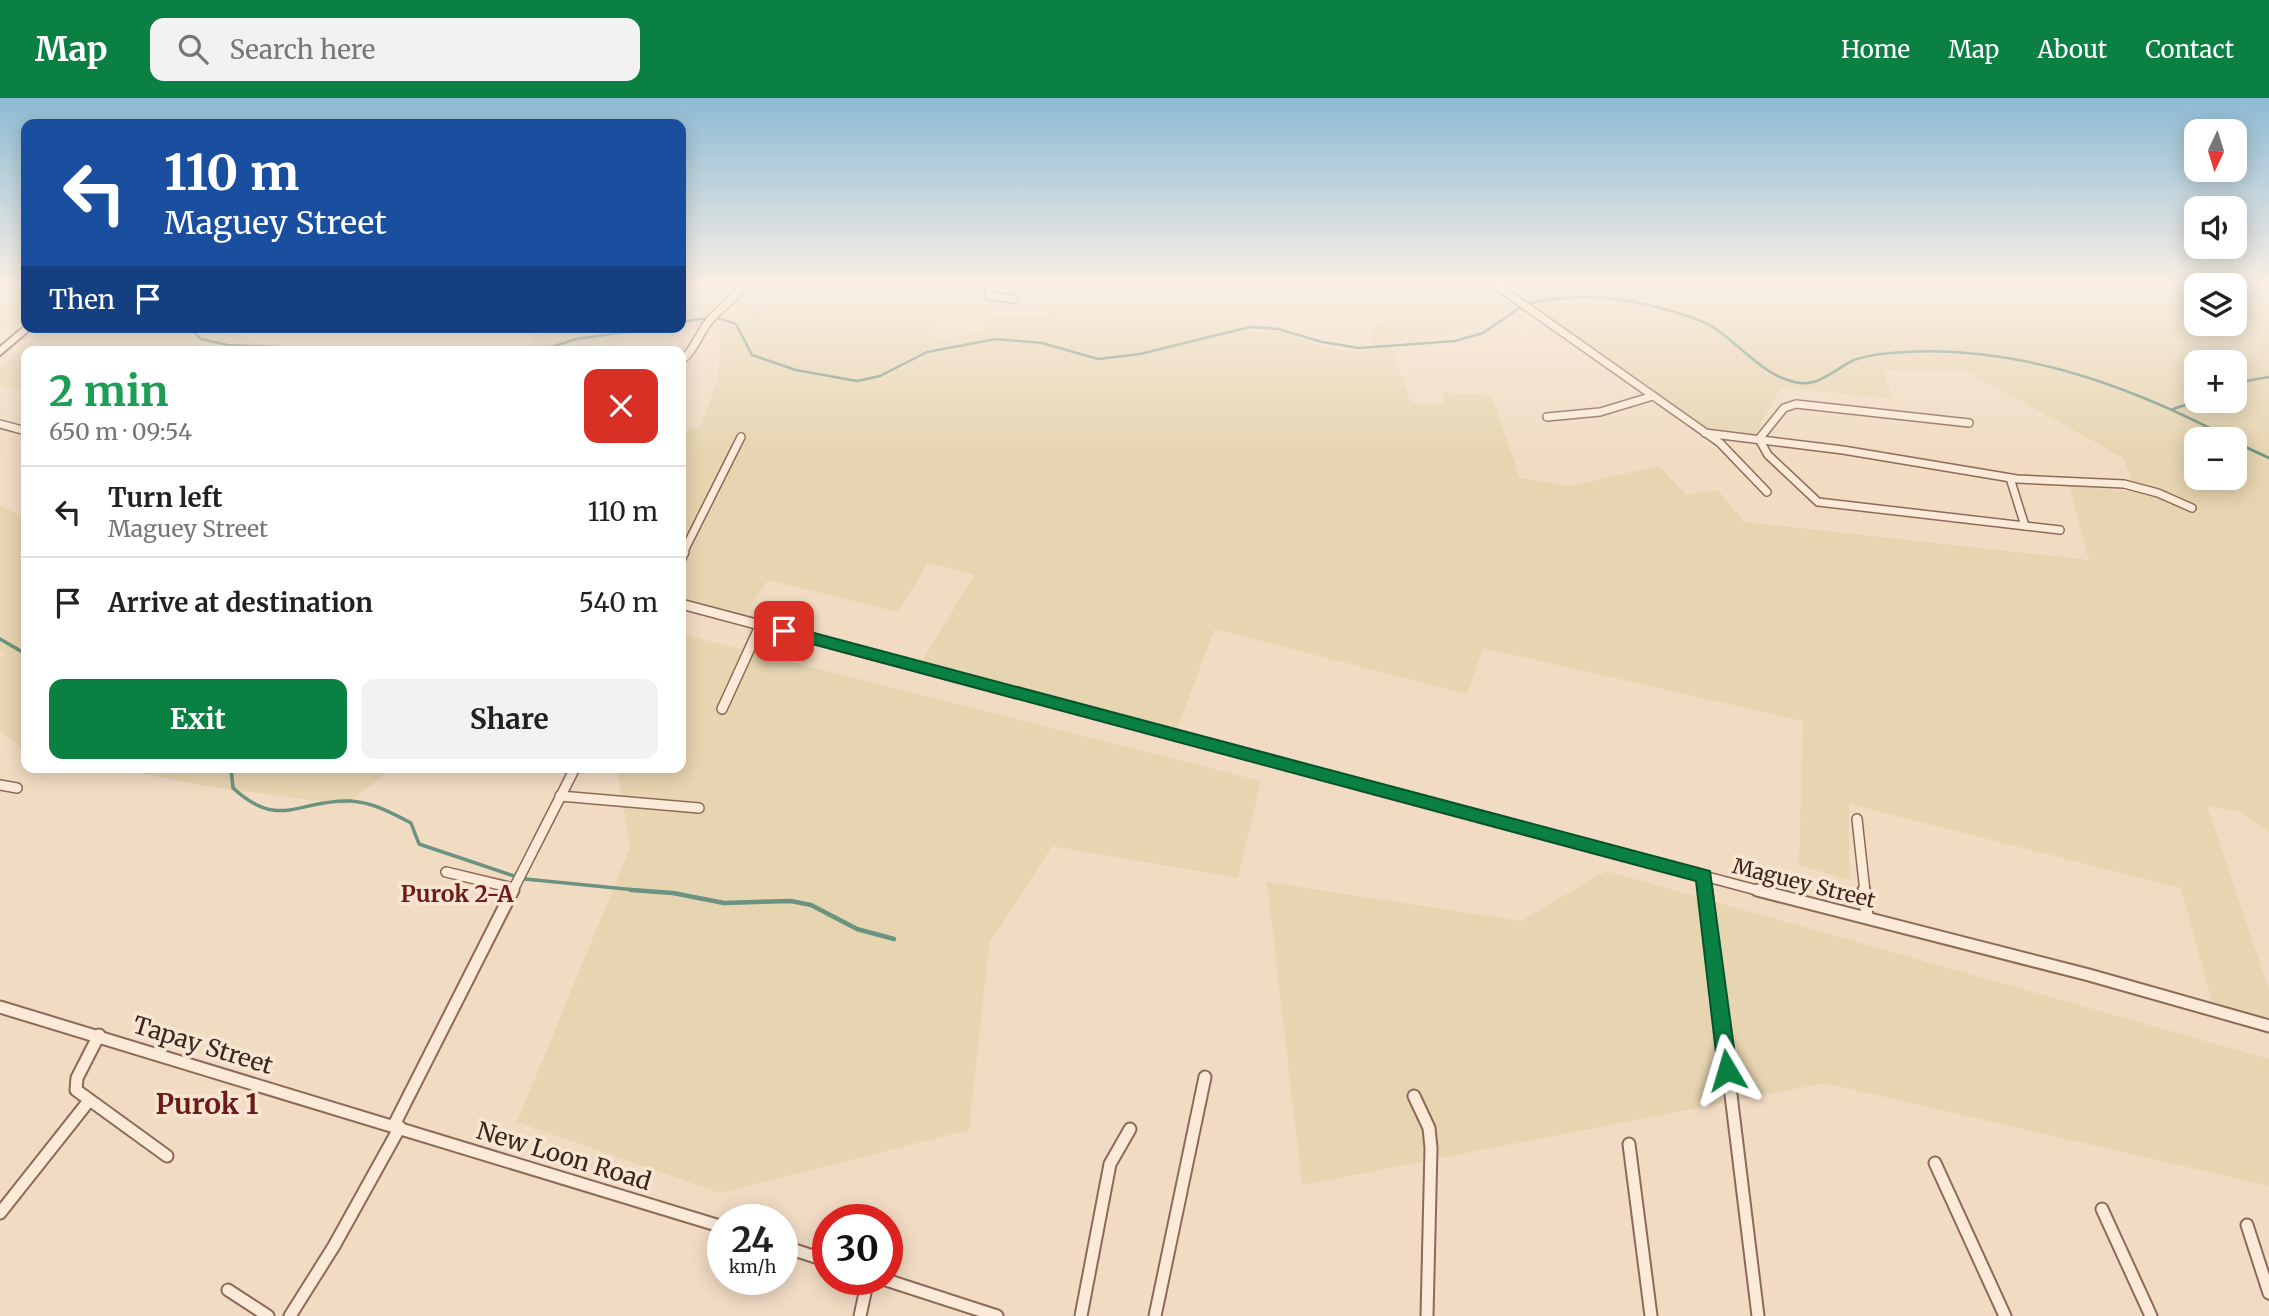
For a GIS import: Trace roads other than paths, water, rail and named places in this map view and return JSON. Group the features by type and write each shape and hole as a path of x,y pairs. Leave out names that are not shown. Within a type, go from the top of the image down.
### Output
{"street":[{"path":"0,352 14,340"},
{"path":"686,357 693,352 699,340"},
{"path":"1573,340 1737,458 1767,492"},
{"path":"1548,417 1600,412 1653,396"},
{"path":"1759,439 1784,408 1796,404 1969,423"},
{"path":"0,424 21,430"},
{"path":"1705,433 2010,478 2124,484 2158,493 2192,508"},
{"path":"686,548 741,438"},
{"path":"1759,439 1768,455 1818,502 2060,530"},
{"path":"2010,478 2025,526"},
{"name":"Maguey Street","path":"686,605 1704,876 1867,916 2269,1026"},
{"path":"722,709 761,624"},
{"path":"290,1316 334,1246 397,1126 572,773"},
{"path":"0,785 17,788"},
{"path":"560,796 699,808"},
{"path":"1857,819 1867,916"},
{"path":"446,872 513,888"},
{"path":"1704,876 1758,1316"},
{"name":"Tapay Street","path":"0,1007 397,1126"},
{"path":"99,1035 75,1085 79,1096 167,1156"},
{"path":"1156,1316 1205,1077"},
{"path":"1415,1096 1429,1128 1431,1148 1427,1316"},
{"path":"0,1213 88,1102"},
{"name":"New Loon Road","path":"397,1126 707,1222"},
{"path":"1081,1316 1110,1164 1130,1129"},
{"path":"1629,1144 1651,1316"},
{"path":"1935,1163 2005,1316"},
{"path":"2102,1209 2151,1316"},
{"path":"2247,1225 2269,1293"},
{"path":"903,1285 997,1316"},
{"path":"228,1290 268,1316"},
{"path":"860,1316 865,1295"}],"waterway":[{"path":"205,340 228,345 252,346"},
{"path":"554,346 573,340"},
{"path":"744,340 752,355 796,370 857,381 880,376 927,352 992,340"},
{"path":"1006,340 1042,343 1098,359 1140,354 1198,340"},
{"path":"1315,340 1359,348 1459,340"},
{"path":"1730,340 1776,375 1801,383 1822,378 1854,360 1886,353 1936,351 2023,361 2067,371 2109,385 2207,427"},
{"path":"2247,381 2269,377"},
{"path":"2173,409 2184,405"},
{"path":"2247,448 2269,458"},
{"path":"0,639 21,651"},
{"path":"232,773 233,788 249,801 264,808 290,810 332,802 366,803 411,823 419,844 514,876"},
{"path":"525,879 648,891"},
{"path":"631,890 648,891"},
{"path":"648,891 724,903 791,901 811,905 857,929 894,939"},
{"path":"648,891 656,892"}],"district":[{"name":"Purok 2-A","path":"457,893"},
{"name":"Purok 1","path":"207,1104"}]}
